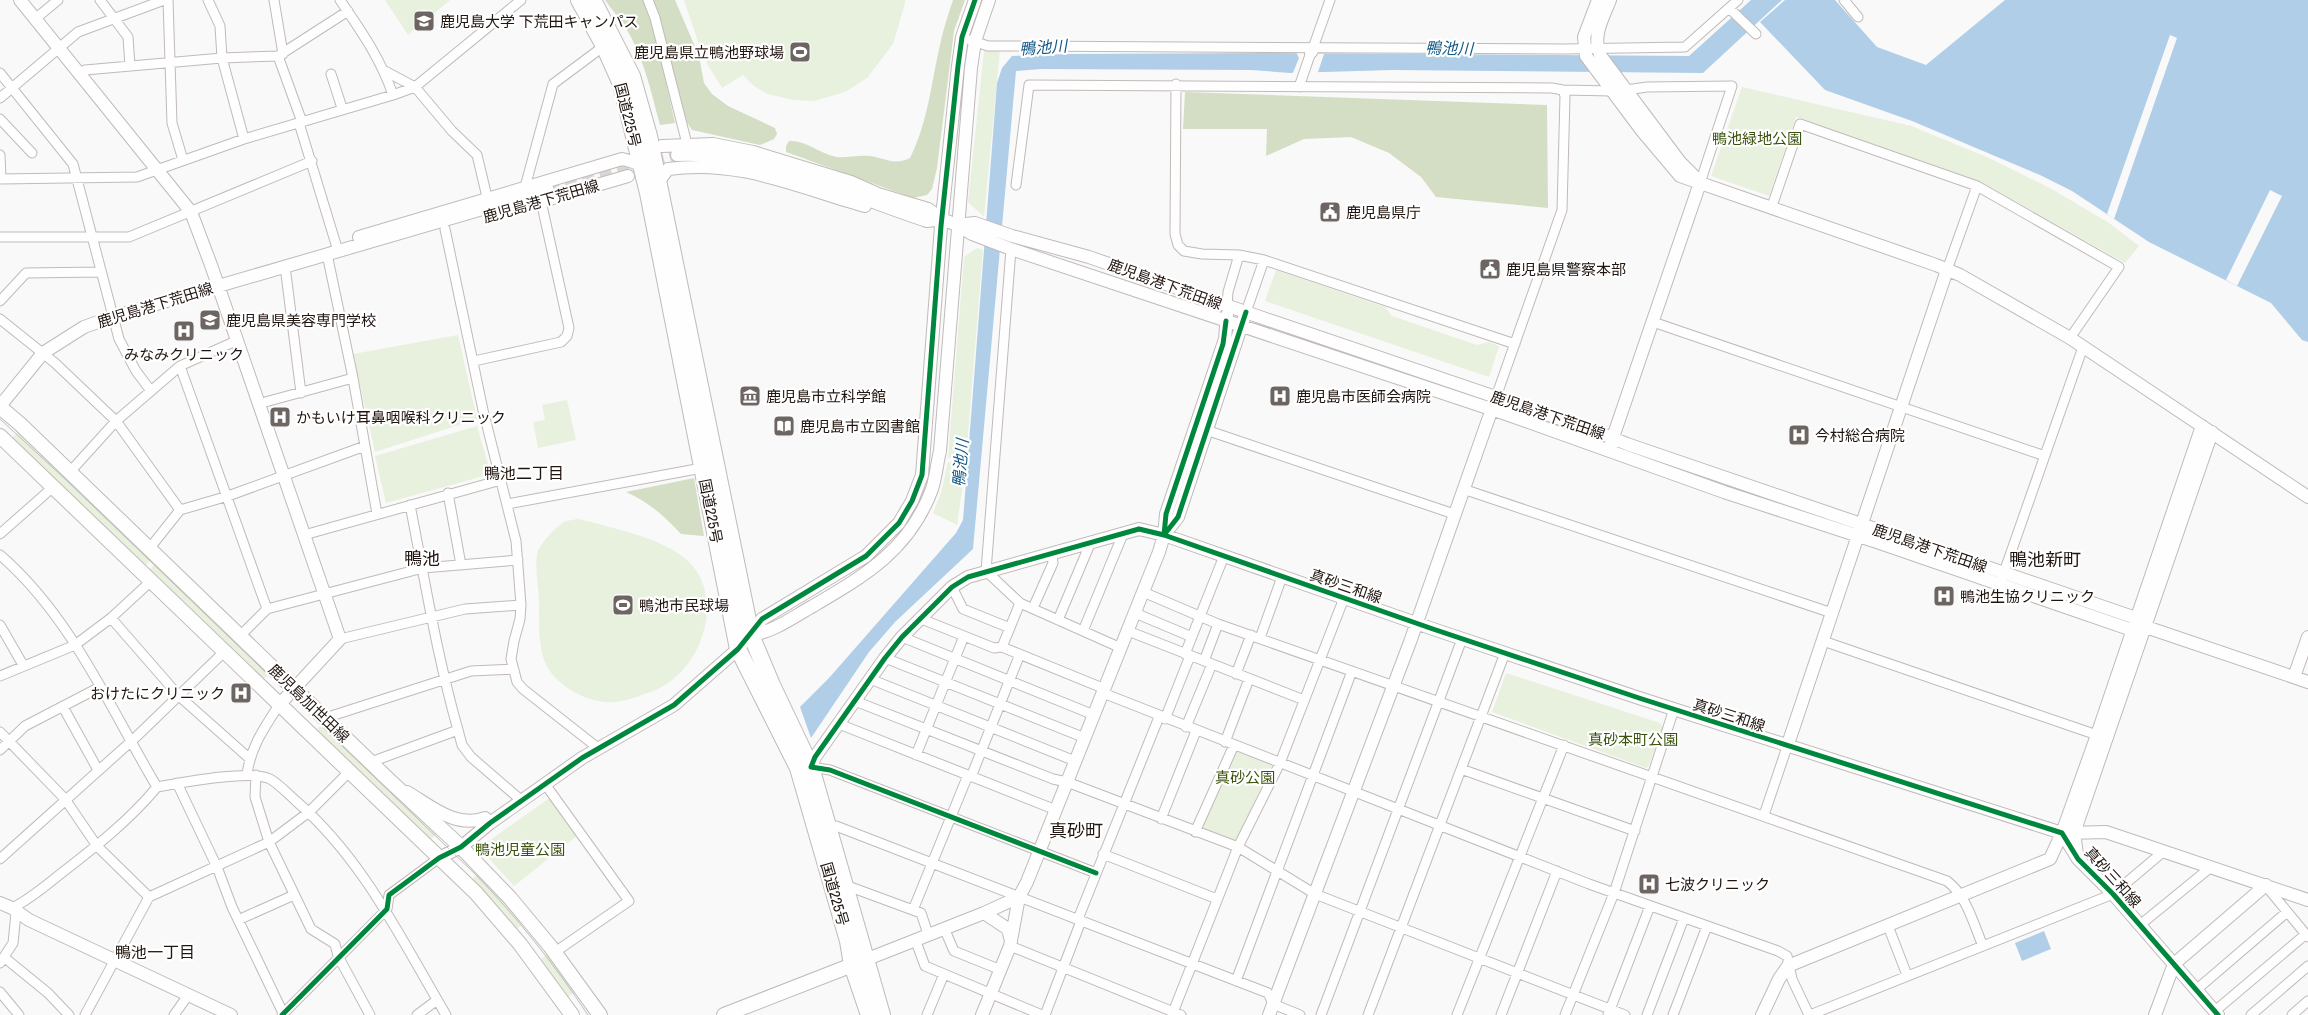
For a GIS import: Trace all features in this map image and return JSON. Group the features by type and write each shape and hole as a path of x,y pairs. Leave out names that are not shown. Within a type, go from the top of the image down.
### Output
{"highway":[{"name":"国道225号","path":"579,0 604,46 621,84 651,161 702,468 738,649 798,768 848,941 882,1015"},
{"name":"国道225号","path":"593,0 632,76 751,635 772,685 811,767 830,828 845,885 869,1015"}],"main road":[{"name":"鹿児島加世田線","path":"0,406 461,847 510,898 555,952 600,1015"},
{"name":"鹿児島加世田線","path":"0,436 476,893 520,944 572,1015"},
{"path":"724,1015 754,1010 858,962"}],"street":[{"path":"20,0 191,212 238,340 258,404 340,639"},
{"path":"35,19 58,0"},
{"path":"100,0 128,37 130,66"},
{"path":"0,98 78,32 164,0"},
{"path":"168,0 172,123 183,160"},
{"path":"208,0 220,26 222,58 244,140"},
{"path":"274,0 280,55 312,161 333,252 377,514"},
{"path":"340,0 369,42 385,71 393,95"},
{"path":"0,154 1,179 137,177 342,108 393,95 415,87 521,0"},
{"path":"648,0 655,18 688,144"},
{"path":"177,783 217,867 238,920 283,1014 386,909 389,894 439,858 461,847 490,823 598,748 674,705 738,649 762,619 866,556 899,523 912,501 922,475 942,219 962,37 975,0"},
{"path":"751,635 765,633 837,592 891,554 908,536 920,516 933,487 940,451 971,68 975,41 989,0"},
{"path":"1300,82 1330,0"},
{"path":"1598,0 1584,37 1586,56 1675,172 1686,180 1700,183 1947,270 2070,338 2308,496"},
{"path":"1610,0 1597,33 1597,49 1603,61 1680,162 1700,183"},
{"path":"962,37 988,46 1312,50 1685,48 1738,0"},
{"path":"1844,0 1858,16"},
{"path":"1729,8 1756,34"},
{"path":"79,73 85,70 280,55 348,12"},
{"path":"525,186 553,84 604,46"},
{"path":"385,71 415,87 452,131 477,155 487,197"},
{"path":"0,73 73,164 112,317 126,355 151,391"},
{"path":"331,74 342,108"},
{"path":"1016,185 1028,85 1300,82 1612,91"},
{"path":"1176,84 1176,240 1184,251 1202,254 1239,255 1264,260 1515,344"},
{"path":"1609,451 1732,86 1647,87 1626,90"},
{"path":"1271,1010 1416,623 1562,210 1565,96 1563,90"},
{"path":"0,119 32,153"},
{"path":"1771,209 1800,124 1977,186 2119,267 2070,338"},
{"name":"鹿児島港下荒田線","path":"651,161 688,144 734,147 851,182 878,194 928,210 942,219 957,225 974,229 1226,321 1491,410 1724,492 1860,530"},
{"name":"鹿児島港下荒田線","path":"677,155 698,154 730,157 765,165 824,183 928,221 942,219"},
{"path":"622,159 651,161"},
{"path":"622,159 651,161"},
{"name":"鹿児島港下荒田線","path":"333,252 362,235 622,159"},
{"path":"0,237 129,237 312,161"},
{"path":"628,176 651,161"},
{"path":"628,176 651,161"},
{"name":"鹿児島港下荒田線","path":"651,161 748,171 880,210 899,212"},
{"name":"鹿児島港下荒田線","path":"0,406 43,353 84,327 333,252 544,196 628,176"},
{"name":"鹿児島港下荒田線","path":"824,183 878,194"},
{"path":"1764,815 1977,186"},
{"path":"474,362 561,342 567,336 569,328 544,196"},
{"name":"鹿児島港下荒田線","path":"333,252 369,250 445,229 544,196"},
{"path":"445,229 516,541 521,605 520,619 512,650 513,669 517,682 523,689 598,748"},
{"path":"1012,243 986,571 1020,603 1121,648"},
{"name":"鹿児島港下荒田線","path":"1012,243 1088,257 1613,438 1860,530 2134,624"},
{"path":"1202,429 1225,339 1228,292 1239,255"},
{"path":"982,1015 1011,945 1019,897 1135,613 1164,535 1166,514 1202,429 1242,326 1264,260"},
{"path":"285,266 301,393"},
{"path":"0,301 26,273 100,272"},
{"path":"0,319 43,353 116,421 180,510"},
{"path":"1653,322 2045,456"},
{"path":"69,473 116,421 180,366 238,340"},
{"path":"2002,579 2084,347"},
{"path":"180,366 267,609"},
{"path":"258,404 353,378"},
{"path":"1202,429 1454,514"},
{"path":"2068,833 2096,735 2134,624 2207,429"},
{"path":"1762,1015 1788,966 2050,859 2068,833 2146,627 2207,429"},
{"path":"149,549 180,510 228,496 365,446"},
{"path":"507,504 702,468"},
{"path":"304,535 501,480"},
{"path":"0,534 52,488"},
{"path":"1463,489 1832,614"},
{"path":"448,494 462,565"},
{"path":"410,505 423,568 430,617 462,745 471,757 522,801"},
{"name":"真砂三和線","path":"811,767 815,757 885,658 919,618 952,588 968,577 986,571 1052,555 1139,529 1164,535 1462,639 1787,747 2068,833 2078,859 2113,894 2216,1013"},
{"path":"1083,631 1123,534"},
{"path":"1058,620 1090,544"},
{"path":"0,555 38,592 75,645 157,787"},
{"path":"1033,608 1053,563 1052,555"},
{"path":"915,939 925,966 1044,1015 1063,968 1103,854 1162,718 1224,556"},
{"path":"239,636 267,609 423,568 518,560"},
{"path":"1236,674 1256,636 1282,577"},
{"path":"0,676 75,645 111,618 150,582"},
{"path":"952,588 963,609 1010,628"},
{"path":"1143,592 1218,624 1947,880 1957,888 1962,896 1983,946"},
{"path":"1011,945 1176,1014 1192,963 1238,847 1280,763 1344,598"},
{"path":"1002,647 1020,603"},
{"path":"370,1015 338,956 335,944 312,930 269,842 255,797 250,759 259,736 279,705 340,639 465,609 521,605"},
{"path":"1135,613 1192,637"},
{"path":"111,618 180,696 250,759"},
{"path":"919,618 994,648 1002,647 1020,654 1186,728 1614,893 1778,951 1787,956 1792,979 1810,1015 2113,894 2164,851"},
{"path":"1186,728 1208,663 1218,624"},
{"path":"2134,624 2308,682"},
{"path":"0,625 23,666"},
{"path":"1128,631 1304,700"},
{"path":"916,755 964,636"},
{"path":"902,637 1094,715"},
{"path":"2294,677 2308,637"},
{"path":"1321,1015 1462,639"},
{"path":"1823,641 2096,735"},
{"path":"1,856 130,742 224,652"},
{"path":"1368,1015 1505,653"},
{"path":"913,910 951,817 991,728 1020,654"},
{"path":"885,658 1085,738"},
{"path":"325,718 471,671 513,669"},
{"path":"1236,981 1271,892 1276,871 1352,671"},
{"path":"870,679 1075,761"},
{"path":"1195,832 1230,744 1249,679"},
{"path":"0,750 25,726 100,687"},
{"path":"855,701 1053,780 1067,782 1238,847 1315,894 1573,994 1609,1012 1625,1015"},
{"path":"63,707 98,770"},
{"path":"1565,1015 1614,893 1654,776 1674,710"},
{"path":"839,724 1056,810"},
{"path":"371,762 458,730"},
{"path":"1161,819 1196,731"},
{"path":"0,732 65,800 96,846 149,896"},
{"path":"1457,1015 1564,744"},
{"path":"811,767 830,770 1096,873"},
{"path":"1461,769 1635,831"},
{"path":"85,1015 149,896 269,842 309,812 350,771"},
{"path":"9,908 30,898 96,846 142,805 157,787 252,775 270,779 309,812 349,858 386,909 446,1015"},
{"path":"390,781 453,819 466,822 485,818 490,823"},
{"path":"545,784 628,901 555,952"},
{"path":"830,828 836,826 1268,993 1271,1010"},
{"path":"2068,833 2106,832 2308,900"},
{"path":"1103,854 1217,899"},
{"path":"2140,925 2211,867"},
{"path":"1501,1015 1557,871"},
{"path":"845,885 921,913 928,934"},
{"path":"2216,1013 2307,935 2266,886"},
{"path":"2155,1015 2174,964 2266,886"},
{"path":"238,920 294,895"},
{"path":"858,962 984,913 1019,897"},
{"path":"1609,1012 1650,906"},
{"path":"9,908 231,1015"},
{"path":"9,908 13,943 2,960 48,994 69,1015"},
{"path":"2196,990 2287,912"},
{"path":"984,913 1008,929 1011,945"},
{"path":"1647,1015 1684,918"},
{"path":"1673,1015 1707,926"},
{"path":"1888,926 1907,975"},
{"path":"944,928 954,951 1000,970"},
{"path":"2251,1015 2308,966"},
{"path":"928,1015 944,974"},
{"path":"0,992 19,1015"},
{"path":"174,1015 189,994"},
{"path":"417,1015 437,1000"},
{"path":"2292,1015 2308,1001"},
{"path":"1271,1010 1300,1015"}],"green space":[{"path":"385,0 450,0 408,35"},
{"path":"605,0 644,0 652,20 675,123 660,125 646,74 636,48 624,25"},
{"path":"652,0 675,0 699,56 704,83 712,94 728,106 775,128 777,134 774,139 760,145 692,130 684,118"},
{"name":"鹿児島県立鴨池野球場","path":"684,0 905,0 905,3 893,44 867,78 845,92 814,101 793,100 768,94 754,86 743,75 722,88 706,62 715,56 709,44 700,48"},
{"path":"953,0 965,0 954,31 937,168 932,189 927,195 913,198 786,152 786,146 789,141 795,141 837,157 869,156 894,161 910,158 925,117 941,39"},
{"path":"1000,50 984,217 968,202 984,51"},
{"name":"鴨池緑地公園","path":"1742,87 1911,126 1989,158 2050,188 2109,223 2139,246 2125,263 1979,181 1796,117 1769,196 1711,176"},
{"path":"1185,92 1547,105 1548,208 1436,197 1421,177 1389,153 1351,137 1304,139 1266,156 1267,129 1183,129"},
{"path":"977,248 983,250 966,459 948,458 964,257"},
{"path":"1276,270 1385,307 1392,316 1477,345 1489,342 1499,346 1489,377 1265,301"},
{"path":"458,335 477,419 375,452 353,354"},
{"path":"567,400 576,440 538,448 533,422 545,420 542,405"},
{"path":"477,426 491,474 386,503 375,456"},
{"path":"18,432 151,560 145,566 12,438"},
{"path":"948,462 966,463 957,525 933,513 941,493"},
{"path":"694,478 704,536 681,534 656,510 626,492"},
{"name":"鴨池市民球場","path":"579,519 632,533 671,549 682,556 696,571 704,588 707,607 705,627 698,646 688,664 674,678 658,689 615,702 593,700 582,696 561,683 547,666 541,649 536,570 537,554 544,541 560,525 566,521"},
{"path":"155,564 269,673 263,680 149,570"},
{"name":"真砂本町公園","path":"1506,673 1660,723 1663,728 1648,767 1646,768 1492,712"},
{"path":"322,724 437,834 430,840 316,730"},
{"name":"真砂公園","path":"1238,751 1272,765 1236,840 1231,842 1202,830 1200,826 1233,753"},
{"name":"鴨池児童公園","path":"551,797 577,836 514,886 485,854 486,843"},
{"path":"478,874 523,923 517,929 471,880"},
{"path":"548,954 575,992 568,997 541,959"}],"water":[{"path":"1751,0 1782,0 1703,73 1392,70 1290,73 1251,70 1041,69 1016,71 973,549 895,622 869,652 811,738 800,707 829,678 956,533 963,520 997,83 1002,68 1012,56 1264,53 1689,56"},
{"path":"1785,0 1835,0 1877,47 1926,65 2005,0 2308,0 2308,342 2302,340 2271,303 2149,242 2072,191 2040,175 1912,121 1825,90 1760,22"},
{"path":"2044,931 2051,949 2022,961 2015,943"}],"pier":[{"path":"2170,35 2177,38 2114,219 2107,214"},
{"path":"1296,52 1324,54 1317,75 1292,75 1299,58"},
{"path":"2270,190 2282,196 2237,286 2226,280"}],"tunnel":[{"path":"548,190 677,155"}],"tram line":[{"path":"0,419 65,479 474,873 534,941 588,1015"}],"cycle path":[{"path":"282,1015 387,909 389,895 439,858 461,847 490,823 582,758 674,705 738,649 762,619 866,556 899,523 912,501 922,475 941,226 958,66 962,37 975,0"},
{"path":"1164,535 1178,517 1246,312"},
{"path":"1164,535 1166,514 1223,344 1226,321"},
{"path":"1096,873 830,770 811,767 815,757 885,658 902,637 952,587 968,577 1139,529 1164,535 1433,629 1639,698 2062,833 2078,859 2113,894 2218,1015"}],"place":[{"name":"鹿児島大学 下荒田キャンパス","path":"424,21"},
{"name":"鹿児島県立鴨池野球場","path":"800,52"},
{"name":"鹿児島県庁","path":"1330,212"},
{"name":"鹿児島県警察本部","path":"1490,269"},
{"name":"鹿児島県美容専門学校","path":"210,320"},
{"name":"みなみクリニック","path":"184,331"},
{"name":"鹿児島市立科学館","path":"750,396"},
{"name":"鹿児島市医師会病院","path":"1280,396"},
{"name":"かもいけ耳鼻咽喉科クリニック","path":"280,417"},
{"name":"鹿児島市立図書館","path":"784,426"},
{"name":"今村総合病院","path":"1799,435"},
{"name":"鴨池生協クリニック","path":"1944,596"},
{"name":"鴨池市民球場","path":"623,605"},
{"name":"おけたにクリニック","path":"241,693"},
{"name":"七波クリニック","path":"1649,884"}],"district":[{"name":"鴨池二丁目","path":"524,473"},
{"name":"鴨池","path":"422,558"},
{"name":"鴨池新町","path":"2045,559"},
{"name":"真砂町","path":"1076,830"},
{"name":"鴨池一丁目","path":"155,952"}],"water label":[{"name":"鴨池川","path":"1043,47"},
{"name":"鴨池川","path":"1449,48"},
{"name":"鴨池川","path":"960,463"}]}
